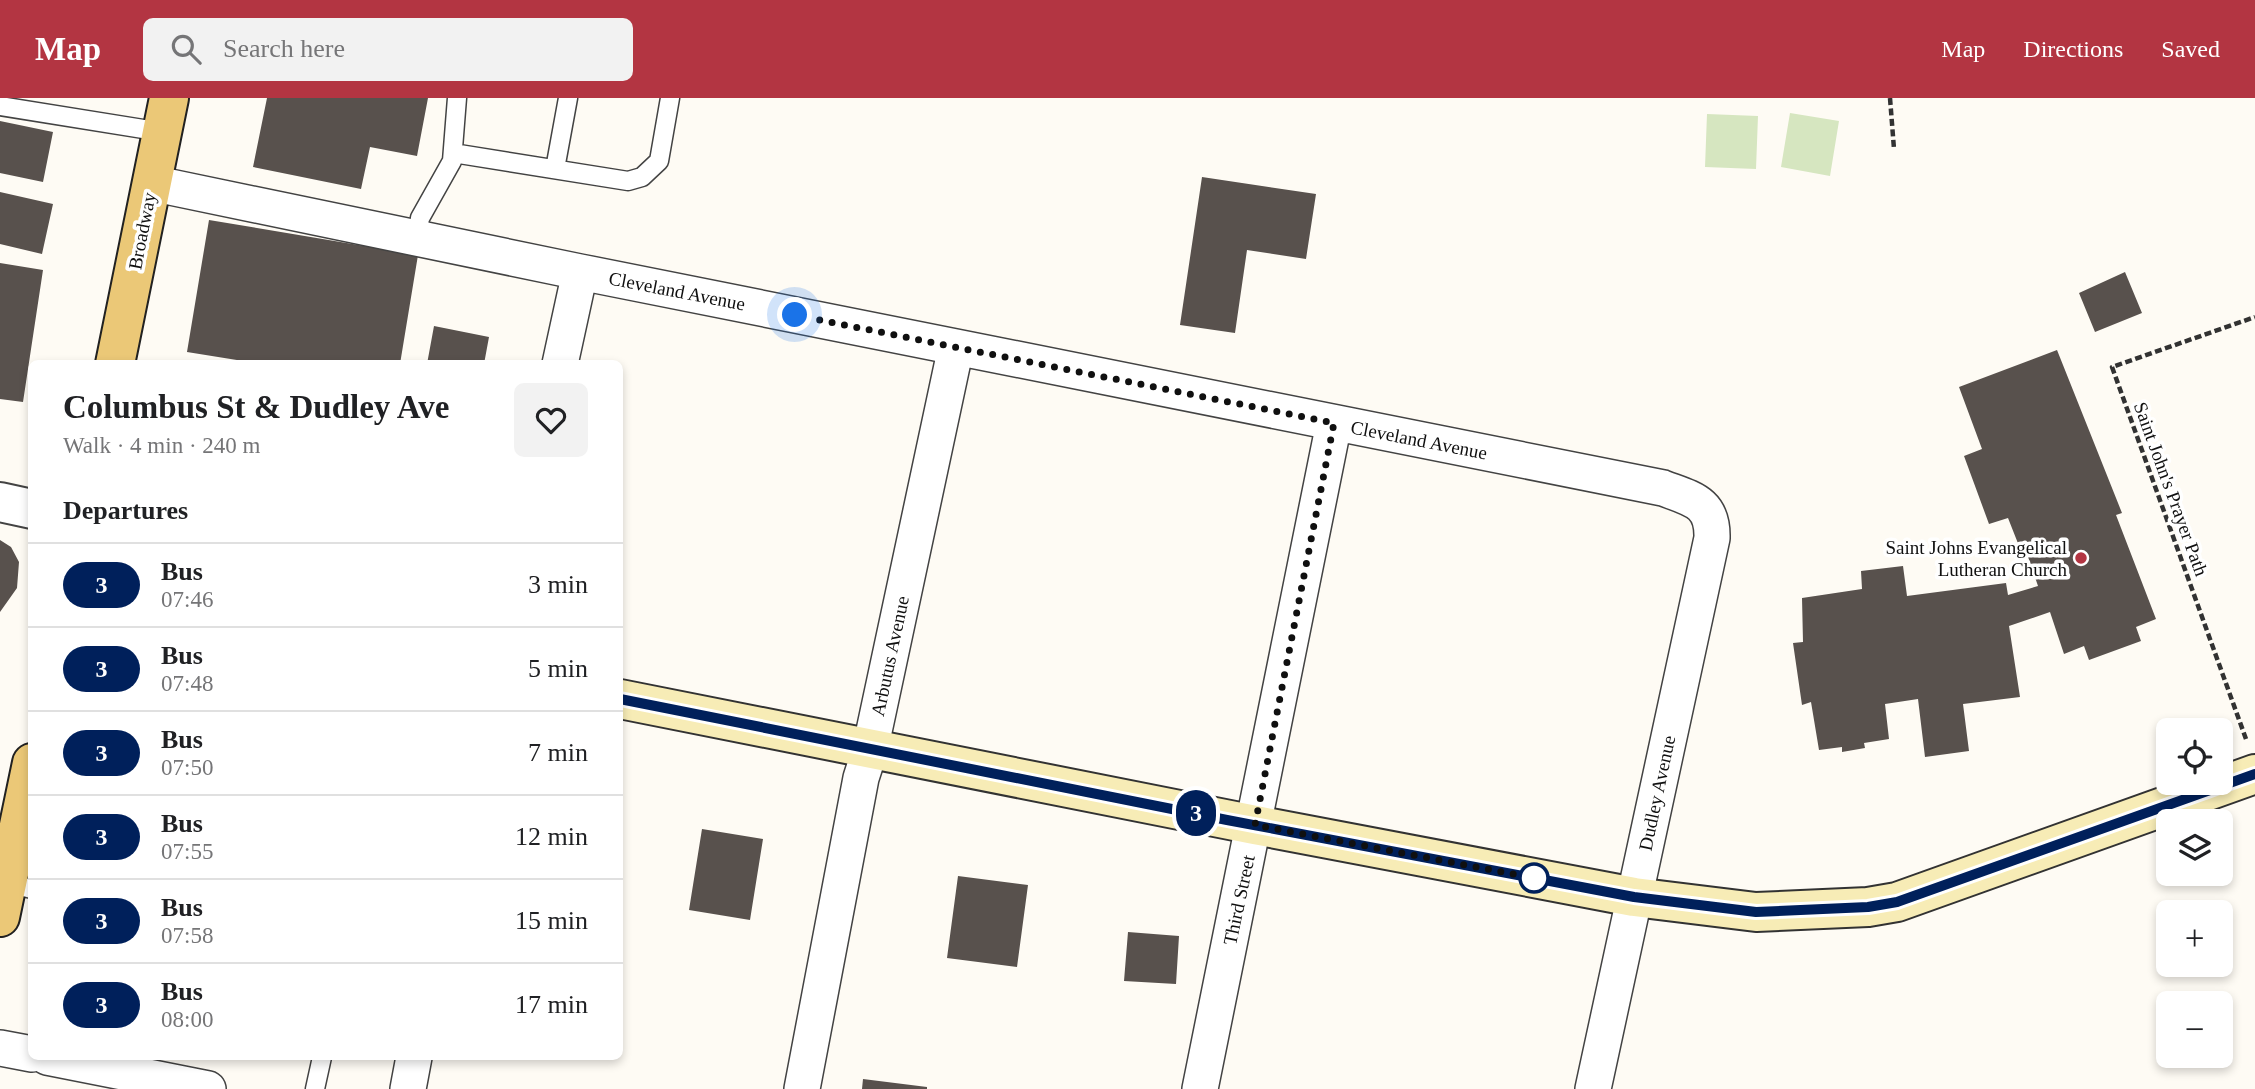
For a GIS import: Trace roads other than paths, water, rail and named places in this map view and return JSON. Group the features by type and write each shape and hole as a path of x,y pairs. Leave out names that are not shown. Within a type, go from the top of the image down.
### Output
{"main road":[{"name":"Broadway","path":"116,360 166,115"},
{"path":"623,700 870,750 1634,897 1756,912 1868,907 1897,902 2252,759"},
{"path":"13,896 23,785"}],"street":[{"name":"Cleveland Avenue","path":"152,183 580,272 1663,488 1697,501"},
{"path":"561,360 580,272"},
{"name":"Arbutus Avenue","path":"802,1089 861,779 870,750 956,347"},
{"name":"Third Street","path":"1199,1089 1255,825 1334,423"},
{"name":"Dudley Avenue","path":"1593,1089 1712,538 1712,524 1707,511 1697,501"},
{"path":"0,502 28,508"},
{"path":"0,1048 28,1053"},
{"path":"62,1060 208,1089"},
{"path":"408,1089 413,1060"}],"lane":[{"path":"417,238 420,218 452,161 457,98"},
{"path":"555,169 568,98"},
{"path":"453,153 628,181 642,177 659,161 670,98"},
{"path":"0,106 166,115"},
{"path":"315,1089 321,1060"}],"place":[{"name":"Saint Johns Evangelical Lutheran Church","path":"2081,558"}]}
